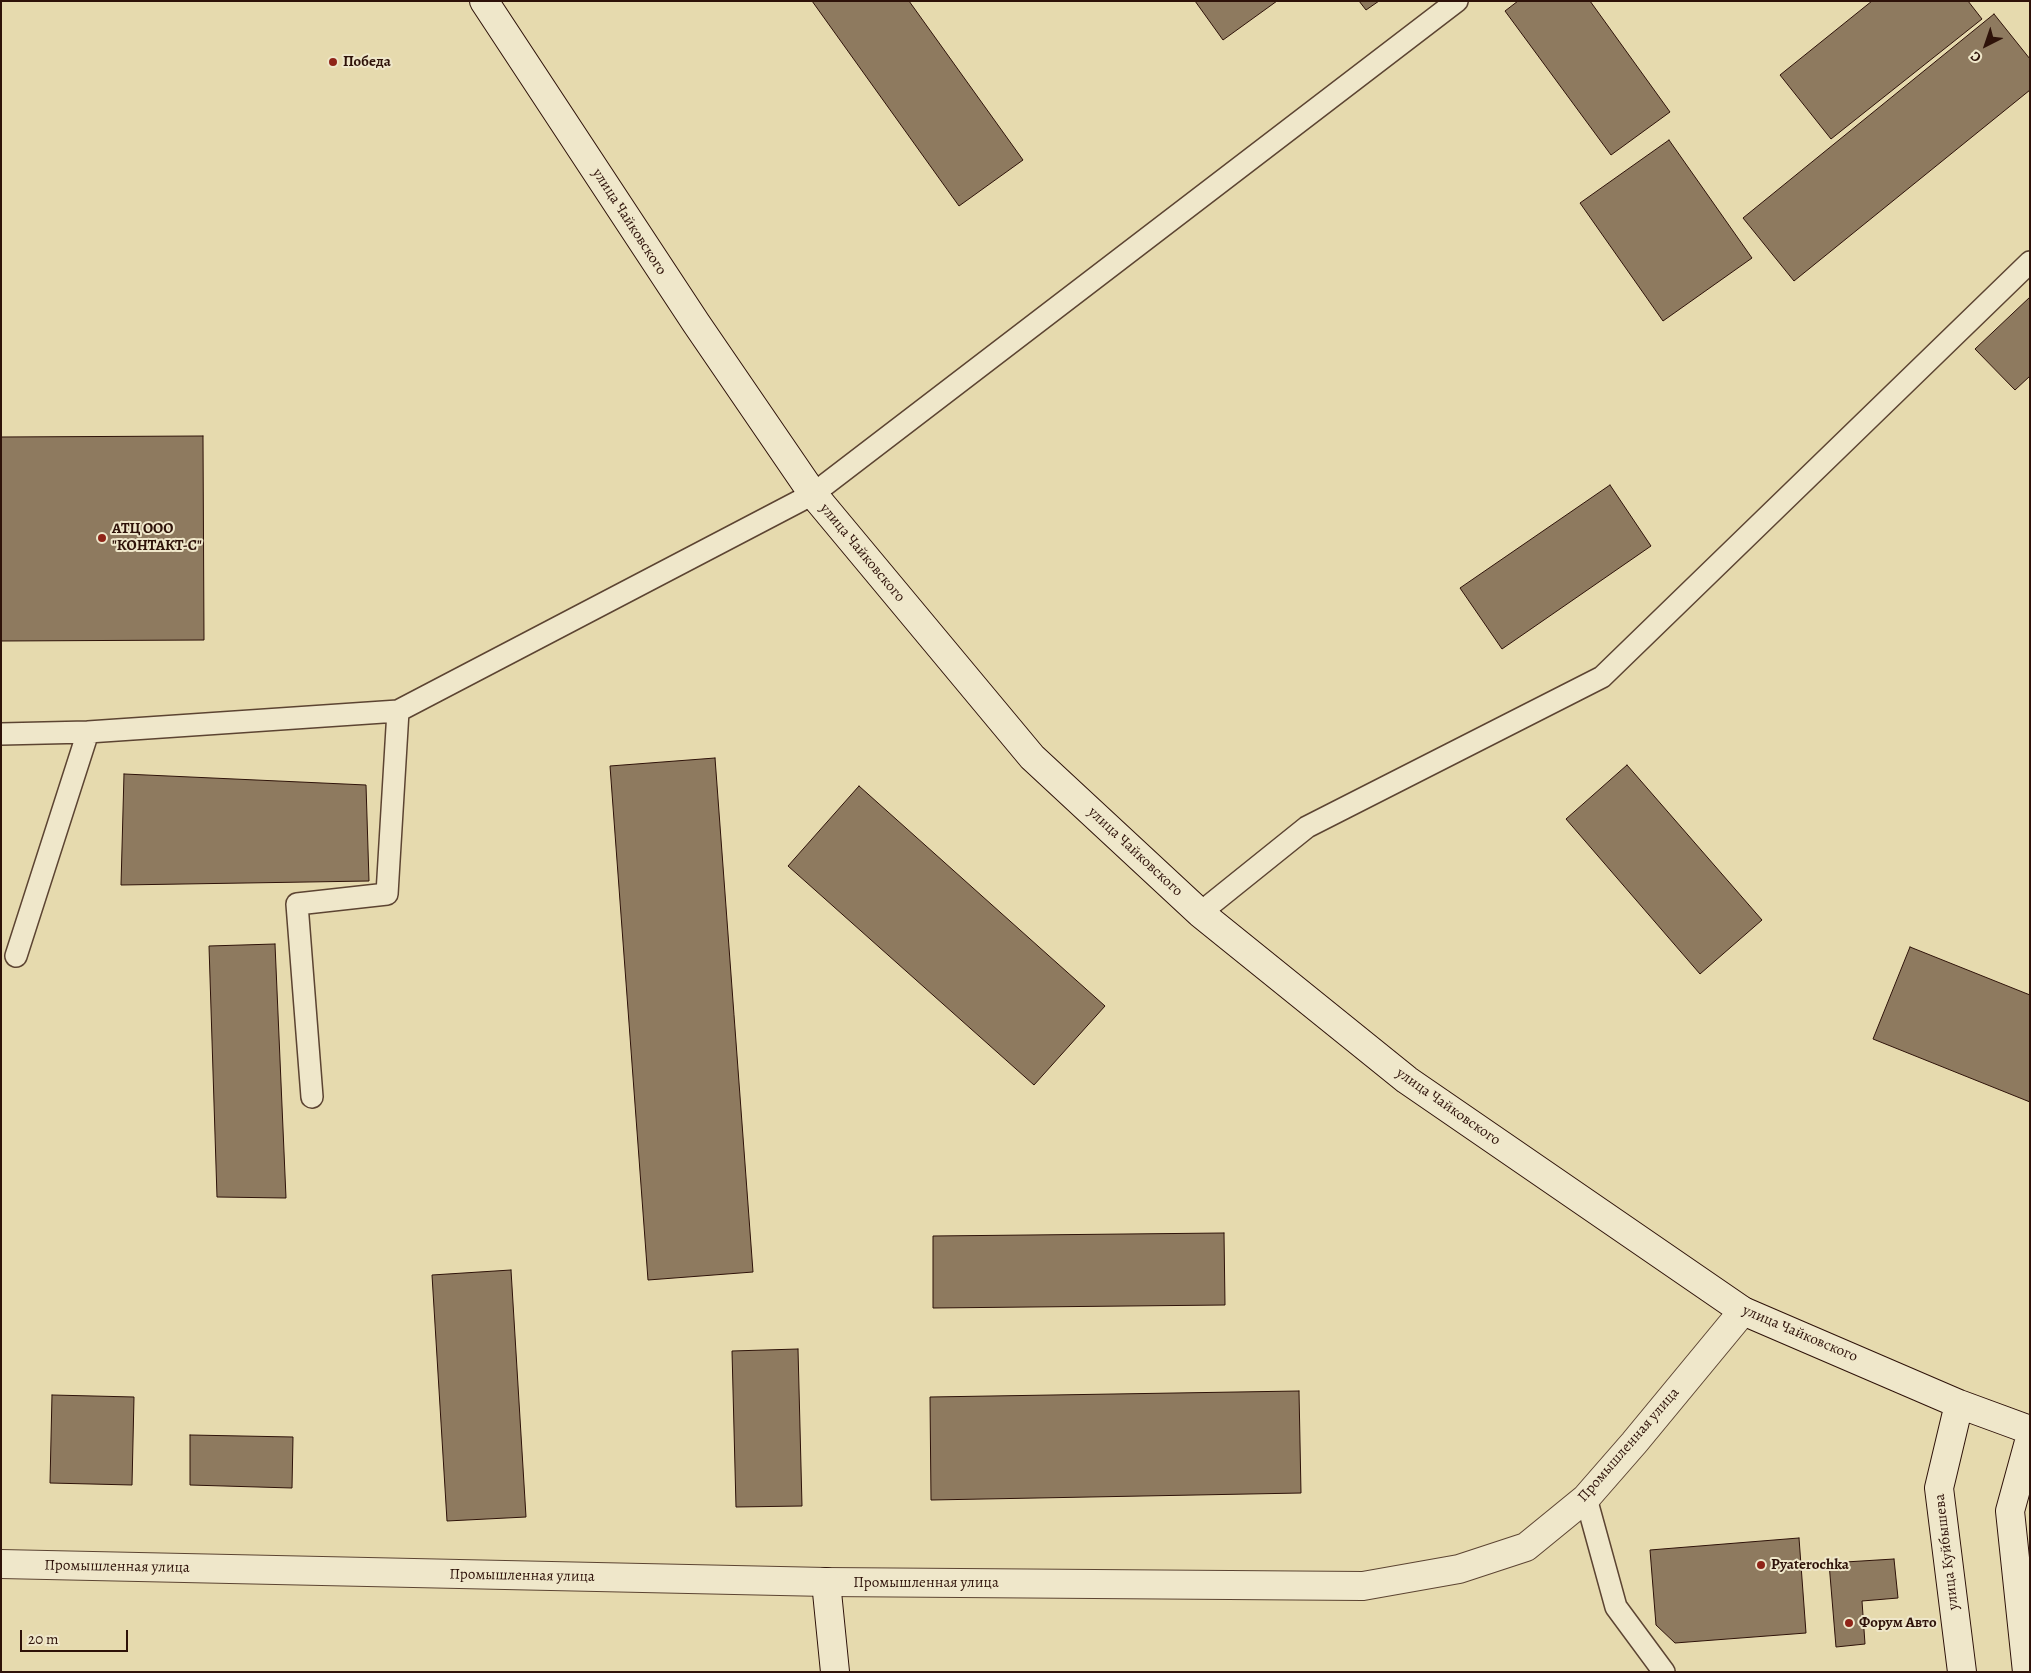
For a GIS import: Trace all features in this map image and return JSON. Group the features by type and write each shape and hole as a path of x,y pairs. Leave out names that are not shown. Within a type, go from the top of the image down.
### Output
{"main road":[{"name":"улица Чайковского","path":"484,1 696,323 813,494 1032,757 1200,913 1407,1080 1743,1312 1959,1404 2030,1430"},
{"name":"Промышленная улица","path":"1,1564 826,1582 1363,1586 1458,1569 1526,1547 1586,1498 1743,1312"},
{"name":"улица Куйбышева","path":"1959,1404 1939,1488 1962,1672"},
{"path":"2028,1672 2010,1511 2030,1438"},
{"path":"826,1582 835,1672"}],"lane":[{"path":"1,734 88,732 398,711 813,494 1457,1"},
{"path":"1200,913 1307,828 1602,677 2030,262"},
{"path":"312,1097 297,904 387,894 398,711"},
{"path":"16,956 88,732"},
{"path":"1586,1498 1616,1607 1664,1672"}],"building":[{"path":"812,1 909,1 1023,160 959,206"},
{"path":"1195,1 1277,1 1223,40"},
{"path":"1359,1 1379,1 1366,10"},
{"path":"1518,1 1590,1 1670,112 1611,155 1505,11"},
{"path":"1872,1 1968,1 1982,19 1831,139 1780,75"},
{"path":"1994,14 2030,59 2030,90 1794,281 1743,218"},
{"path":"1669,140 1752,258 1663,321 1580,203"},
{"path":"2030,297 2030,376 2015,390 1975,349"},
{"name":"АТЦ ООО \"КОНТАКТ-С\"","path":"203,436 204,640 1,641 1,437"},
{"path":"1610,485 1651,546 1502,649 1460,588"},
{"path":"715,758 753,1272 648,1280 610,766"},
{"path":"1627,765 1762,920 1700,974 1566,819"},
{"path":"124,774 366,785 369,881 121,885"},
{"path":"859,786 1105,1006 1034,1085 788,866"},
{"path":"275,944 286,1198 217,1197 209,946"},
{"path":"1910,947 2030,995 2030,1102 1873,1039"},
{"path":"1224,1233 1225,1305 933,1308 933,1236"},
{"path":"511,1270 526,1517 447,1521 432,1275"},
{"path":"798,1349 802,1506 736,1507 732,1351"},
{"path":"1299,1391 1301,1493 931,1500 930,1397"},
{"path":"52,1395 134,1397 132,1485 50,1483"},
{"path":"190,1435 293,1437 292,1488 190,1485"},
{"path":"1799,1538 1806,1633 1675,1643 1656,1625 1650,1550"},
{"name":"Форум Авто","path":"1894,1559 1898,1598 1862,1601 1865,1644 1836,1647 1829,1563"}],"place":[{"name":"Победа","path":"333,62"},
{"name":"АТЦ ООО \"КОНТАКТ-С\"","path":"102,538"},
{"name":"Pyaterochka","path":"1761,1565"},
{"name":"Форум Авто","path":"1849,1623"}]}
